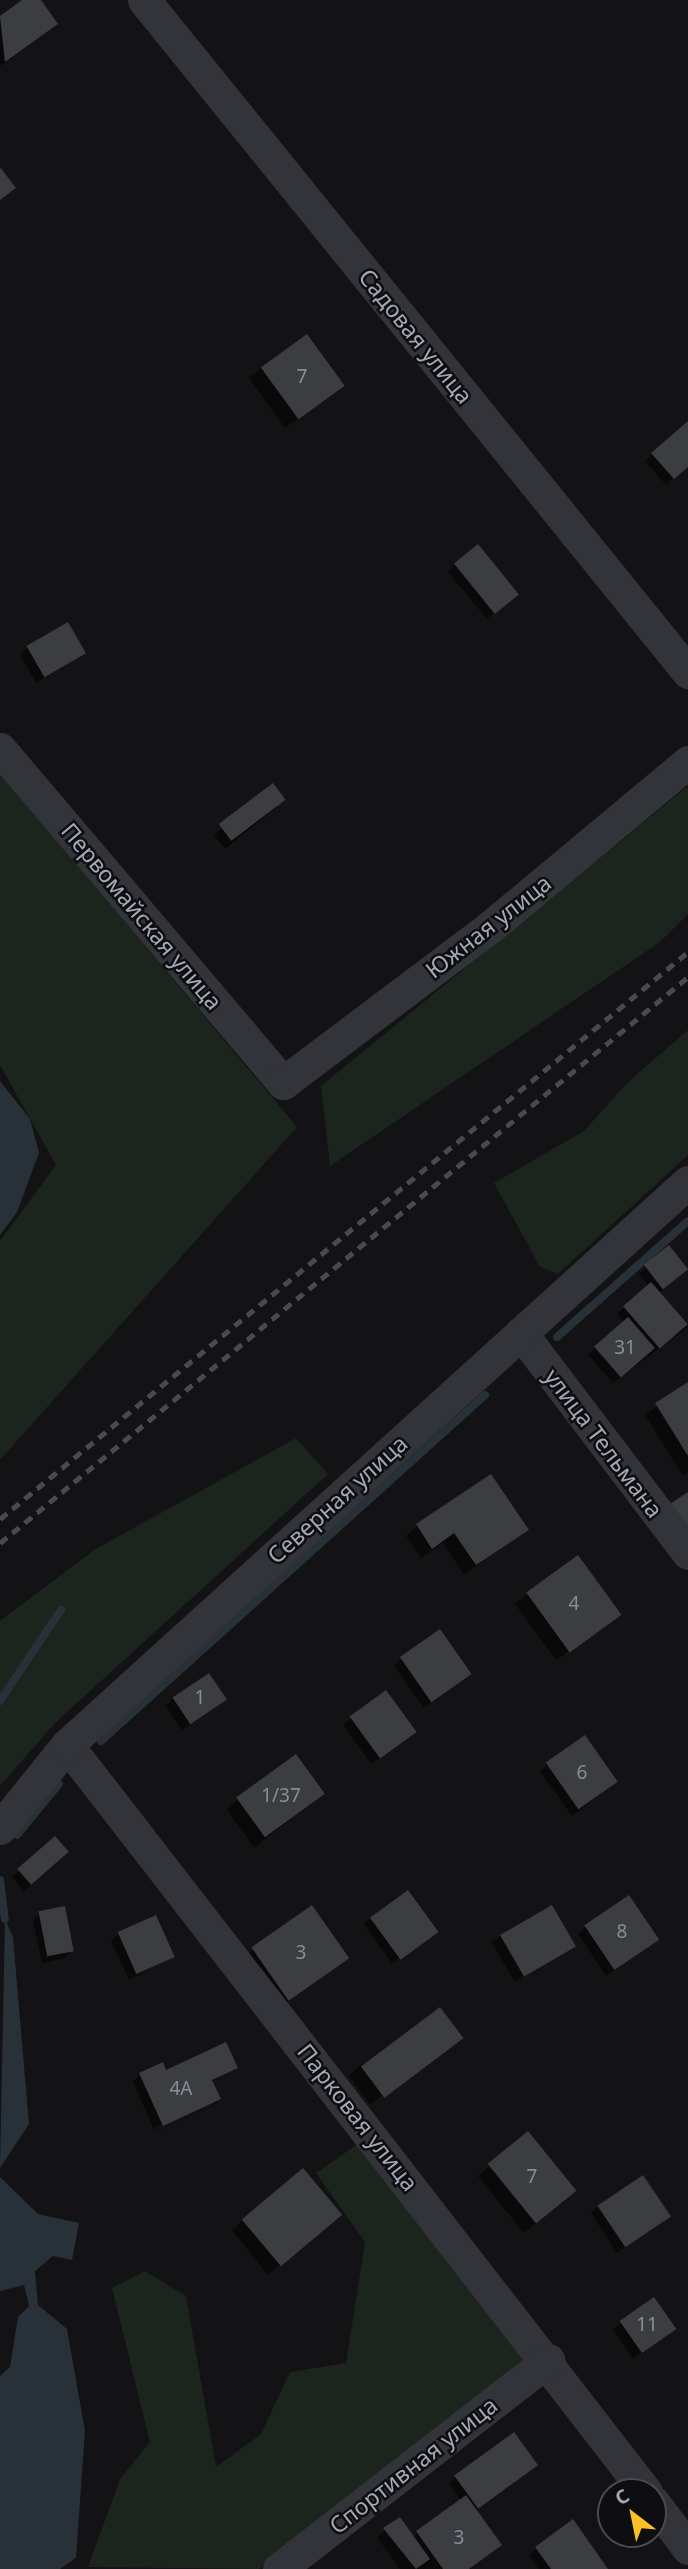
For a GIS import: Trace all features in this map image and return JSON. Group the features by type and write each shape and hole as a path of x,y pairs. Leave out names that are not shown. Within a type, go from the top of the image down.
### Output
{"street":[{"name":"Садовая улица","path":"144,0 688,672"},
{"name":"Первомайская улица","path":"0,749 284,1083"},
{"name":"Южная улица","path":"284,1083 490,927 688,762"},
{"name":"Северная улица","path":"0,1828 66,1745 688,1182"},
{"name":"улица Тельмана","path":"521,1333 688,1553"},
{"name":"Парковая улица","path":"66,1745 548,2360 636,2478"},
{"name":"Спортивная улица","path":"279,2569 548,2360"},
{"path":"667,2520 688,2549"}],"shaded area":[{"path":"0,773 297,1127 0,1460 0,1241 56,1165 0,1065"},
{"path":"688,786 688,914 660,942 330,1166 321,1086"},
{"path":"688,1030 688,1155 558,1274 540,1267 494,1183 584,1131 627,1083"},
{"path":"0,1081 30,1119 39,1153 17,1212 0,1235"},
{"path":"296,1438 328,1474 56,1722 0,1786 0,1621 94,1550"},
{"path":"5,1919 13,1937 29,2124 0,2168"},
{"path":"368,2137 540,2355 259,2569 88,2567 120,2479 150,2442 112,2288 145,2271 186,2296 216,2467 261,2434 290,2372 346,2363 365,2242 316,2173"},
{"path":"0,2177 38,2214 79,2223 72,2260 53,2256 35,2271 38,2305 67,2329 85,2431 76,2558 60,2569 0,2569 0,2376 10,2367 18,2317 29,2306 24,2285 0,2291"}],"building":[{"path":"22,0 41,0 58,24 5,62 0,16"},
{"path":"0,167 16,188 0,200"},
{"path":"307,334 345,386 299,419 261,368"},
{"path":"688,421 688,467 674,479 651,453"},
{"path":"478,544 519,595 495,614 454,564"},
{"path":"68,622 86,653 44,677 26,646"},
{"path":"273,783 286,800 231,841 219,824"},
{"path":"669,1245 688,1269 663,1289 644,1265"},
{"path":"651,1282 688,1324 660,1349 623,1306"},
{"path":"628,1317 655,1348 621,1377 594,1347"},
{"path":"688,1382 688,1456 655,1403"},
{"path":"491,1474 529,1530 476,1565 454,1533 432,1549 416,1524"},
{"path":"688,1492 688,1536 667,1506"},
{"path":"578,1555 621,1615 570,1652 526,1593"},
{"path":"440,1629 472,1674 431,1702 400,1657"},
{"path":"209,1673 227,1700 190,1724 173,1698"},
{"path":"386,1690 417,1732 380,1759 350,1716"},
{"path":"585,1735 618,1782 578,1809 546,1763"},
{"path":"296,1754 325,1794 265,1837 236,1797"},
{"path":"55,1836 69,1852 31,1885 17,1869"},
{"path":"408,1890 439,1932 401,1960 370,1918"},
{"path":"629,1895 659,1940 614,1970 584,1925"},
{"path":"312,1905 349,1958 289,2001 251,1947"},
{"path":"552,1905 576,1947 524,1977 500,1935"},
{"path":"65,1906 74,1951 47,1956 38,1911"},
{"path":"156,1915 175,1957 136,1974 118,1932"},
{"path":"440,2007 463,2038 384,2098 361,2067"},
{"path":"226,2042 238,2068 212,2080 221,2099 163,2126 139,2073 163,2062 166,2070"},
{"path":"528,2131 576,2191 536,2224 488,2164"},
{"path":"303,2168 342,2215 281,2266 242,2219"},
{"path":"643,2175 671,2216 625,2247 597,2206"},
{"path":"654,2297 676,2329 642,2353 620,2321"},
{"path":"514,2432 538,2465 478,2509 454,2475"},
{"path":"466,2495 502,2545 469,2569 443,2569 416,2531"},
{"path":"400,2517 430,2559 416,2569 383,2528"},
{"path":"573,2519 608,2569 551,2569 535,2547"}],"waterway":[{"path":"557,1337 688,1221"},
{"path":"101,1741 485,1395"},
{"path":"0,1701 61,1610"},
{"path":"17,1835 59,1784"},
{"path":"0,1880 5,1919"}],"railway":[{"path":"0,1519 688,952"},
{"path":"0,1543 688,977"}]}
